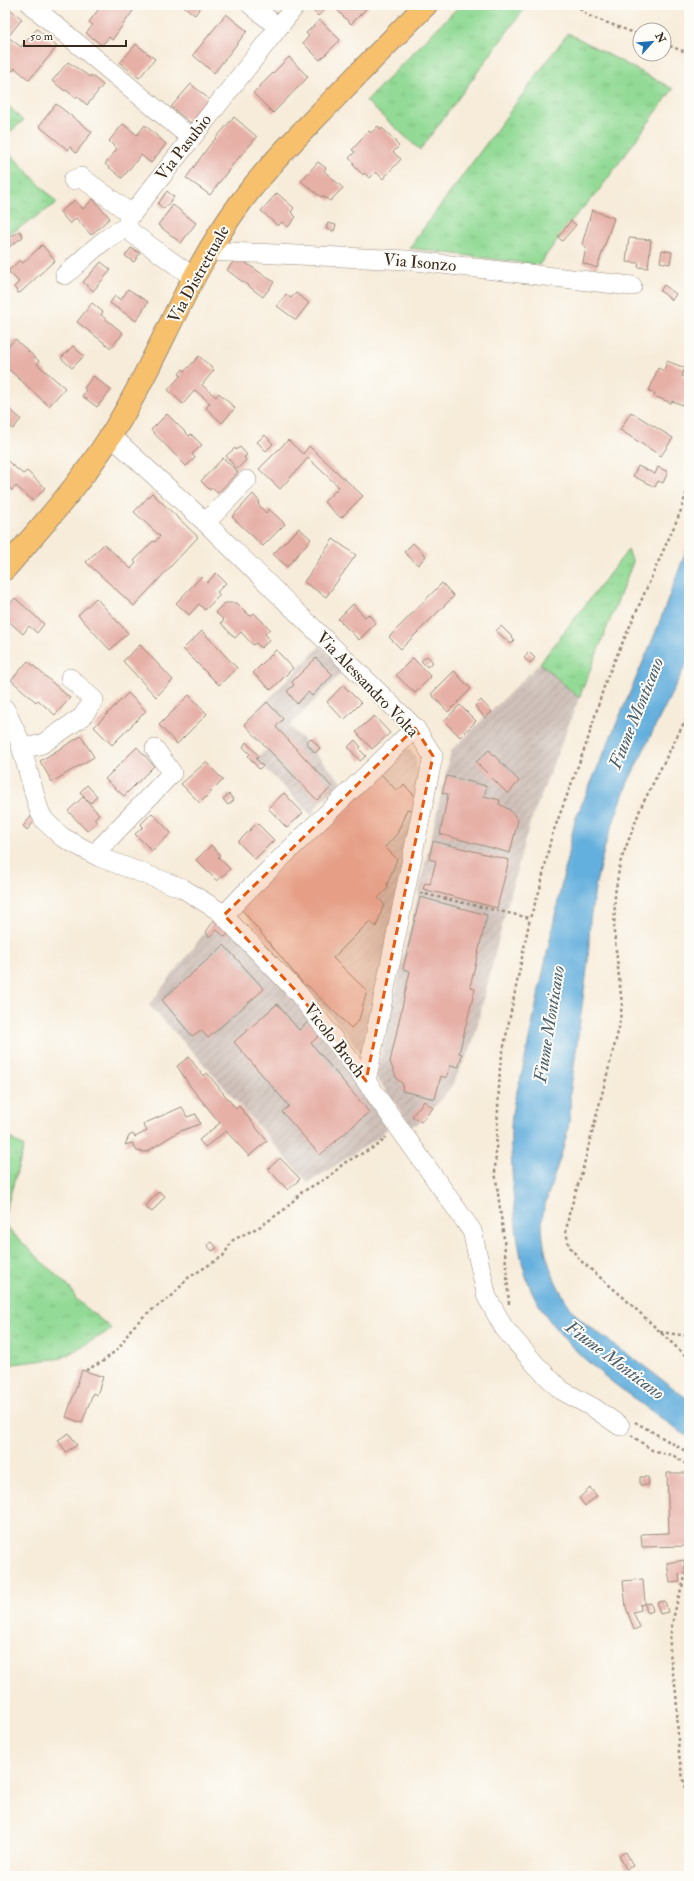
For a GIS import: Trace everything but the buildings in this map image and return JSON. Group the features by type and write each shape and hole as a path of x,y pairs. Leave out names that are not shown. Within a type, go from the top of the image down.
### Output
{"main road":[{"name":"Via Distrettuale","path":"5,569 64,501 110,438 146,374 193,277 208,251 241,202 278,157 426,5"}],"street":[{"path":"31,5 191,138"},
{"path":"251,5 278,27"},
{"name":"Via Pasubio","path":"129,220 191,138 296,5"},
{"path":"73,180 80,177 129,220 132,233 193,277"},
{"path":"65,275 129,220"},
{"name":"Via Isonzo","path":"208,251 407,260 632,286"},
{"name":"Via Alessandro Volta","path":"110,438 121,445 204,521 415,728 433,756 366,1081"},
{"path":"204,521 210,518 247,480"},
{"path":"22,749 42,744 82,717 94,700 70,678"},
{"name":"Vicolo Broch","path":"5,709 22,749 39,810 44,820 62,837 99,857 182,888 224,915 298,993 366,1081 472,1231 487,1297 504,1328 536,1365 561,1390 626,1424"},
{"path":"224,915 415,728"},
{"path":"99,857 101,847 172,772 154,749"}],"path":[{"path":"574,5 589,16 632,32"},
{"path":"672,47 689,53"},
{"path":"513,1310 509,1304 496,1163 500,1066 530,918 540,889 551,838 587,742 606,680 680,513 689,485"},
{"path":"689,712 641,807 620,863 615,894 614,932 622,1004 619,1028 582,1172 569,1214 566,1232 569,1246 581,1261 623,1297 689,1359"},
{"path":"406,890 530,918"},
{"path":"86,1370 102,1362 119,1348 131,1329 145,1315 173,1295 188,1278 223,1256 233,1240 261,1226 285,1209 302,1192 330,1176 344,1163 380,1144 398,1125"},
{"path":"660,1332 689,1336"},
{"path":"626,1424 689,1453"},
{"path":"626,1424 652,1450 674,1456 689,1466"},
{"path":"689,1567 679,1600 670,1642 676,1694 678,1751 682,1778 689,1796"}],"highlighted area":[{"path":"415,728 433,756 366,1081 298,993 224,915"}],"shaded area":[{"path":"320,646 344,670 290,726 341,781 317,806 312,816 256,759 267,748 244,724"},
{"path":"540,663 579,698 529,826 506,909 474,1039 451,1087 421,1122 411,1126 376,1077 451,751"},
{"path":"402,749 409,749 416,757 417,776 421,785 415,823 361,1054 348,1035 242,910"},
{"path":"220,913 275,972 388,1122 387,1129 378,1138 308,1183 193,1052 149,1005"}],"green space":[{"path":"460,5 516,5 524,9 420,150 366,101"},
{"path":"568,33 673,89 600,189 571,221 539,265 409,248"},
{"path":"5,102 23,121 5,136"},
{"path":"5,148 57,203 5,237"},
{"path":"628,550 633,562 579,698 540,663"},
{"path":"5,1135 24,1147 5,1213"},
{"path":"5,1226 70,1288 76,1299 112,1329 62,1358 5,1365"}],"water":[{"name":"Fiume Monticano","path":"689,543 689,658 627,784 605,846 596,883 590,920 588,962 570,1095 569,1124 544,1209 542,1222 545,1252 550,1267 571,1308 587,1325 689,1400 689,1438 617,1386 594,1367 571,1346 552,1324 536,1299 525,1273 518,1242 511,1157 511,1124 514,1102 522,1073 575,820 655,634"}]}
